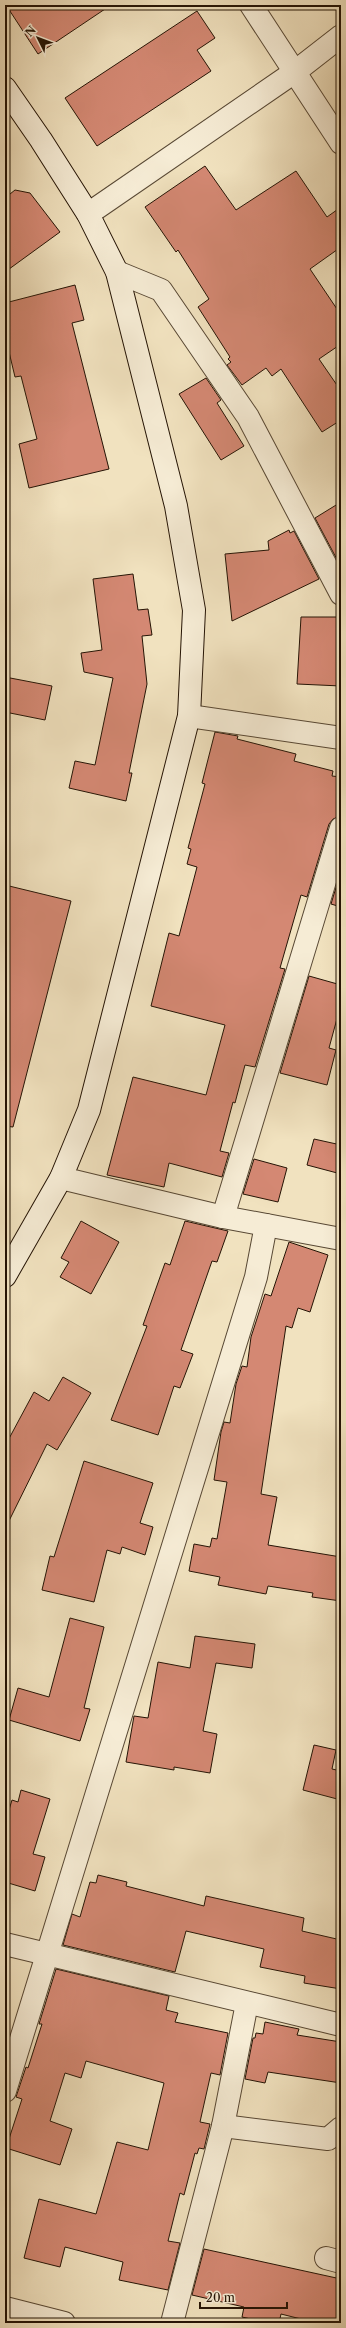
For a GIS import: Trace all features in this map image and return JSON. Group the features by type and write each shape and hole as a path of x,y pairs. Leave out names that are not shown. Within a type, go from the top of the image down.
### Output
{"street":[{"path":"251,5 296,71 341,143"},
{"path":"88,214 296,71 341,36"},
{"path":"5,88 41,140 88,214 117,272 142,362 176,506 193,603 189,716 89,1110 61,1178 5,1276"},
{"path":"117,272 161,290 248,416 341,594"},
{"path":"189,716 341,738"},
{"path":"223,1217 341,828"},
{"path":"61,1178 223,1217 341,1239"},
{"path":"5,2091 256,1277 266,1225"},
{"path":"5,1944 247,2003 341,2024"},
{"path":"172,2323 223,2126 247,2003"},
{"path":"223,2126 328,2139 341,2128"},
{"path":"5,2308 64,2323"}],"building":[{"path":"6,5 111,5 38,54"},
{"path":"197,11 215,38 197,50 211,71 97,146 65,98"},
{"path":"205,166 236,210 296,171 327,217 341,207 341,247 310,269 341,315 341,344 319,359 341,391 341,420 322,432 281,369 272,376 266,368 242,385 227,365 231,362 228,359 230,357 198,307 209,299 178,250 176,252 145,207"},
{"path":"15,190 30,193 60,232 5,272 5,198"},
{"path":"75,285 84,320 72,323 109,469 29,488 19,444 37,439 21,376 15,377 5,335 5,303"},
{"path":"206,378 221,400 217,403 244,446 221,460 179,394"},
{"path":"341,502 341,567 315,518"},
{"path":"289,530 290,533 294,531 319,579 232,621 225,554 269,550 268,541"},
{"path":"133,574 138,610 148,609 152,635 142,636 147,684 129,773 132,773 126,801 69,788 75,761 95,765 113,678 84,672 81,653 102,650 93,579"},
{"path":"301,617 341,617 341,686 297,684"},
{"path":"5,677 52,686 45,720 5,712"},
{"path":"215,732 238,736 237,739 296,754 294,761 333,771 332,776 341,777 341,816 333,819 329,824 307,897 301,895 280,968 285,969 255,1067 245,1065 235,1103 233,1102 220,1151 229,1153 222,1177 169,1163 164,1187 107,1175 133,1077 206,1095 225,1025 151,1006 169,933 179,936 197,867 187,864 191,849 188,848 205,784 202,783"},
{"path":"341,871 341,907 331,904"},
{"path":"5,885 71,901 13,1127 5,1126"},
{"path":"309,976 341,985 341,1004 329,1048 336,1050 327,1085 280,1073"},
{"path":"314,1139 341,1145 341,1174 307,1165"},
{"path":"254,1159 287,1168 278,1202 243,1194"},
{"path":"81,1221 119,1242 91,1294 60,1277 69,1262 61,1258"},
{"path":"185,1221 228,1231 217,1262 212,1261 181,1350 193,1354 180,1388 174,1386 158,1435 111,1420 147,1326 143,1325 165,1263 170,1265"},
{"path":"289,1242 328,1255 310,1312 298,1308 292,1328 286,1326 261,1494 277,1497 268,1545 341,1557 341,1601 312,1597 313,1593 268,1586 266,1594 218,1585 220,1577 189,1571 194,1544 210,1547 212,1538 217,1539 227,1482 214,1480 221,1432 224,1422 230,1423 236,1384 242,1366 247,1367 251,1337 265,1294 271,1296"},
{"path":"63,1377 91,1393 57,1450 47,1444 5,1529 5,1446 34,1392 49,1401"},
{"path":"84,1461 153,1483 140,1523 153,1527 145,1555 122,1547 120,1554 107,1550 94,1602 42,1590 50,1556 54,1557"},
{"path":"70,1618 104,1627 84,1708 90,1709 80,1741 9,1720 18,1688 49,1697"},
{"path":"195,1636 255,1644 252,1668 216,1663 203,1731 217,1734 210,1773 174,1767 174,1770 126,1762 134,1716 148,1718 158,1662 190,1668"},
{"path":"314,1745 336,1750 332,1769 341,1771 341,1800 303,1790"},
{"path":"21,1790 50,1799 33,1854 45,1857 35,1891 5,1882 5,1823 12,1800 18,1802"},
{"path":"98,1875 127,1882 126,1886 204,1906 206,1896 304,1918 302,1931 341,1940 341,1989 304,1983 305,1976 260,1967 264,1949 186,1931 175,1972 63,1945 72,1914 80,1917 90,1882 96,1883"},
{"path":"56,1969 169,1996 166,2010 178,2013 175,2022 228,2033 220,2075 211,2073 200,2122 210,2124 204,2149 199,2148 197,2154 195,2153 184,2195 180,2193 168,2241 180,2243 168,2290 119,2280 123,2262 65,2247 60,2267 24,2258 39,2199 96,2214 117,2142 148,2150 164,2083 86,2061 81,2078 65,2073 50,2121 72,2129 60,2165 6,2148 22,2099 16,2097 26,2067 28,2068 42,2024 39,2024"},
{"path":"265,2022 299,2029 297,2035 341,2042 341,2083 268,2072 265,2083 245,2079 253,2038 255,2038 256,2033 263,2034"},
{"path":"204,2249 341,2279 341,2306 336,2323 317,2323 281,2314 279,2323 268,2323 242,2317 244,2307 192,2295"}]}
